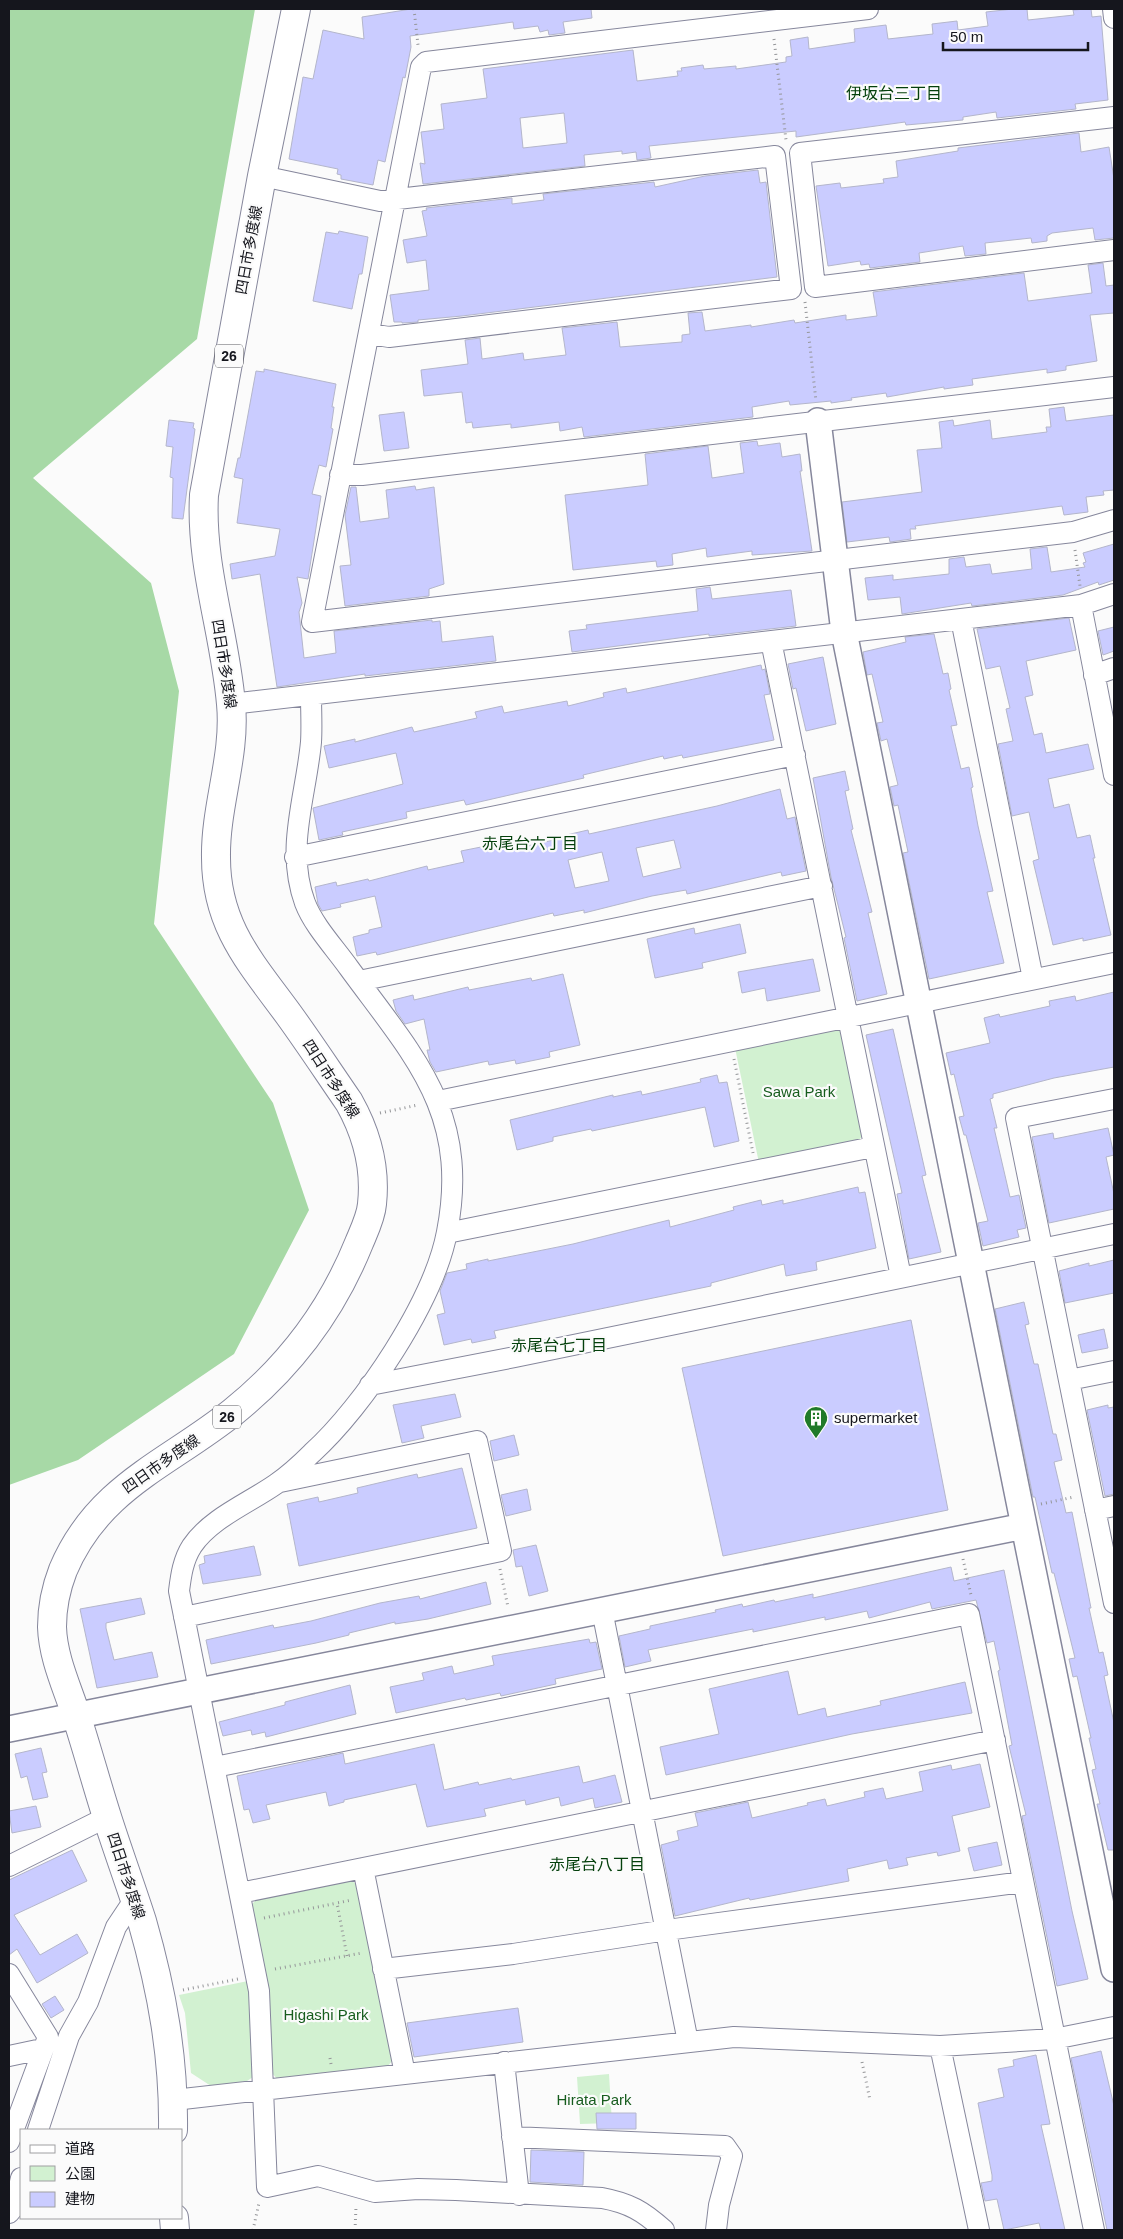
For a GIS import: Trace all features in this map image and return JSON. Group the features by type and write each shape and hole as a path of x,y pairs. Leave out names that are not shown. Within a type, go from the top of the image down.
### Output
{"main road":[{"name":"四日市多度線","path":"173,2129 172,2059 166,2017 134,1900 76,1716 62,1678 52,1628 54,1599 62,1573 88,1524 106,1504 131,1483 234,1412 278,1372 312,1330 332,1299 354,1254 372,1207 372,1160 358,1118 350,1102 239,946 220,904 216,881 217,834 233,721 224,649 211,590 203,520 204,495 262,176 296,9"}],"street":[{"path":"868,9 426,62 421,67 312,622 834,562 1073,532 1114,520"},
{"path":"1113,9 1114,18"},
{"path":"1114,117 800,153 815,287 1114,250"},
{"path":"262,176 380,201 775,156 791,289 389,337 370,334"},
{"path":"340,475 372,474 1114,387"},
{"path":"818,421 844,632 971,1263 1029,1516 1114,1969"},
{"path":"231,704 1082,605 1114,594"},
{"path":"1082,605 1114,775"},
{"path":"961,619 1033,979"},
{"path":"771,641 901,1277"},
{"path":"1094,675 1114,668"},
{"path":"311,695 311,741 296,835 295,857 305,903 316,923 401,1037 428,1078 446,1125 453,1170 447,1233 418,1308 370,1385 314,1452 278,1482 226,1517 193,1545 185,1559 179,1591 214,1767 246,1892 259,1992 267,2187 318,2176 357,2189 376,2192 418,2189 602,2198 623,2202 647,2214 664,2230"},
{"path":"295,857 795,755"},
{"path":"359,981 822,886"},
{"path":"438,1101 1114,963"},
{"path":"1114,1099 1016,1118 1069,1380 1100,1503 1114,1603"},
{"path":"447,1233 873,1147"},
{"path":"370,1385 1114,1234"},
{"path":"1069,1380 1114,1371"},
{"path":"184,1618 501,1551 477,1441 278,1482"},
{"path":"9,1730 602,1610 1029,1516"},
{"path":"602,1610 688,2042"},
{"path":"214,1767 617,1687 970,1614 1054,2039 1094,2230"},
{"path":"246,1892 996,1740"},
{"path":"9,1866 107,1817"},
{"path":"363,1868 405,2074"},
{"path":"382,1960 513,1954 667,1930 1023,1882"},
{"path":"38,2129 69,2036 88,2002 116,1927 134,1900"},
{"path":"9,1974 48,2037 9,2142"},
{"path":"174,2100 734,2037 940,2046 1054,2039 1114,2027"},
{"path":"940,2046 979,2230"},
{"path":"9,2056 42,2049"},
{"path":"504,2062 519,2194"},
{"path":"512,2137 725,2146 732,2156 719,2205 716,2230"},
{"path":"9,2213 14,2206 20,2182"}],"path":[{"path":"414,9 419,49 426,62"},
{"path":"772,20 786,145"},
{"path":"804,297 818,421"},
{"path":"1073,532 1082,605"},
{"path":"731,1042 757,1171"},
{"path":"372,1114 438,1101"},
{"path":"1029,1516 1100,1503"},
{"path":"962,1551 973,1606 970,1614"},
{"path":"495,1552 508,1610"},
{"path":"246,1892 258,1919 369,1896"},
{"path":"336,1903 346,1956"},
{"path":"175,1992 255,1972 346,1956 382,1960"},
{"path":"857,2042 870,2100"},
{"path":"253,2230 260,2196 267,2187"},
{"path":"355,2230 357,2189"}],"green space":[{"path":"9,9 255,9 197,339 33,478 151,583 179,691 154,924 273,1103 309,1210 234,1354 78,1460 9,1485"},
{"name":"Sawa Park","path":"835,1029 842,1032 862,1136 858,1142 759,1163 735,1048"},
{"name":"Higashi Park","path":"350,1880 358,1885 393,2060 386,2068 278,2080 272,2073 269,1988 250,1906 258,1898"},
{"path":"248,1981 251,1991 253,2077 247,2081 211,2086 191,2073 185,2013 179,1995"},
{"name":"Hirata Park","path":"609,2074 612,2123 580,2124 577,2077"}],"building":[{"path":"411,9 591,9 592,18 563,22 565,33 549,35 548,30 540,32 538,26 514,29 513,22 410,36 411,47 405,78 403,77 385,162 378,160 373,185 341,179 341,175 337,174 338,169 289,159 303,77 313,79 323,30 364,39 362,17"},
{"path":"1027,9 1028,20 1074,15 1073,10 1091,9 1092,17 1101,16 1108,100 1075,104 1076,109 997,118 996,112 963,117 963,120 906,125 905,122 796,137 796,131 649,146 651,158 637,160 636,152 622,154 622,151 584,155 585,166 423,184 420,163 425,164 421,132 444,129 441,104 487,98 483,69 633,50 637,81 678,76 677,71 682,71 681,68 703,65 704,69 736,66 736,69 786,62 786,57 792,56 790,40 808,37 809,49 855,42 854,29 886,25 888,39 933,34 932,24 957,21 958,30 988,26 986,12","holes":["564,113 567,143 523,148 520,118"]},
{"path":"1079,133 1081,152 1109,147 1114,179 1114,238 1095,240 1093,228 1052,233 1047,236 1047,241 1032,243 1031,238 985,243 986,254 965,256 963,246 919,253 920,262 870,268 869,264 861,265 860,261 828,266 816,186 840,183 841,188 884,183 883,179 898,177 896,161 958,151 958,148"},
{"path":"758,170 760,183 766,182 777,277 418,320 418,322 394,322 390,295 429,290 426,260 407,263 403,240 427,236 422,211 427,210 426,208 512,198 512,204 544,200 543,194 654,182 655,187 705,176"},
{"path":"339,231 368,237 362,274 359,274 352,309 313,301 326,232 338,234"},
{"path":"1103,263 1106,286 1114,285 1114,313 1090,315 1097,361 1066,366 1066,370 1047,373 1047,369 972,379 973,385 944,389 944,387 887,397 886,393 831,403 831,401 790,405 789,401 752,407 753,417 584,437 582,427 560,431 559,422 511,428 511,424 473,428 472,422 466,423 462,392 424,396 421,370 468,364 465,340 480,338 482,359 523,353 524,360 566,355 562,328 617,322 620,347 682,342 682,335 690,334 688,313 702,312 705,331 751,325 751,327 794,320 795,323 846,315 846,320 877,316 873,292 1024,273 1028,301 1092,293 1088,265"},
{"path":"264,369 336,384 332,407 334,407 331,428 333,429 326,467 319,465 312,494 321,496 308,579 297,577 302,603 299,612 304,658 336,653 334,631 432,620 432,622 440,621 442,642 493,636 496,661 365,676 365,674 277,687 260,574 232,579 230,564 275,556 280,529 237,523 243,479 234,477 238,458 240,458 256,371 264,372"},
{"path":"1064,407 1066,421 1114,415 1114,490 1103,491 1104,495 1086,497 1088,512 1064,515 1062,506 915,526 916,529 910,529 911,539 890,542 889,537 847,542 842,502 922,492 917,450 942,448 939,422 953,420 954,426 990,420 992,439 1047,432 1046,427 1051,427 1049,409"},
{"path":"404,412 409,448 384,451 379,415"},
{"path":"169,420 194,423 193,428 195,429 183,519 172,518 173,478 170,477 173,447 166,446"},
{"path":"757,441 758,446 780,443 782,457 800,454 802,471 800,471 812,551 752,555 752,551 707,557 706,548 672,554 673,565 657,567 656,561 573,570 565,495 648,485 645,454 708,446 712,478 744,473 740,443"},
{"path":"415,486 416,490 434,487 444,584 429,589 429,596 345,606 340,566 351,565 345,515 351,487 356,487 360,522 389,518 386,490"},
{"path":"1114,544 1114,580 1099,585 1098,582 1063,595 972,606 971,603 902,614 900,597 868,600 865,578 893,575 893,580 949,574 949,559 964,557 966,567 990,564 992,574 1032,569 1030,549 1047,547 1051,572 1085,567 1083,563 1086,562 1083,553"},
{"path":"710,587 712,599 791,590 796,626 709,636 709,634 572,652 569,631 587,629 586,625 698,611 696,589"},
{"path":"1069,618 1076,650 1026,661 1033,695 1025,697 1034,735 1042,733 1046,753 1088,744 1094,769 1048,779 1054,808 1069,804 1077,838 1090,835 1095,858 1093,858 1111,935 1083,941 1083,938 1053,945 1033,861 1039,859 1029,812 1012,816 998,744 1013,741 1006,709 1010,708 1000,666 986,669 977,629"},
{"path":"1114,627 1114,651 1103,655 1098,631"},
{"path":"934,634 943,674 948,673 951,689 949,690 957,725 951,726 961,769 969,767 978,826 993,891 987,892 1004,963 929,979 903,853 908,852 898,805 894,806 890,787 898,785 887,739 881,741 877,723 883,722 872,674 867,675 863,652 906,642 905,637"},
{"path":"823,657 836,724 806,731 796,688 793,689 788,664"},
{"path":"761,665 762,670 765,669 770,694 764,695 774,740 683,758 682,755 664,759 663,756 583,775 584,778 466,805 464,800 406,812 407,818 342,832 343,835 319,840 313,808 403,784 396,753 329,768 324,746 355,739 355,742 412,727 414,732 477,718 475,712 502,706 504,713 567,701 568,706 604,697 603,693 626,688 627,693"},
{"path":"845,771 849,790 845,791 853,829 851,830 872,912 868,913 887,994 857,1001 844,938 846,937 831,877 813,778"},
{"path":"780,789 787,819 795,817 806,871 782,876 781,872 687,894 686,890 652,896 584,913 584,910 554,916 553,913 377,955 376,952 357,956 353,937 382,927 375,896 340,904 341,907 322,911 318,904 315,887 336,882 337,886 368,879 369,881 427,866 428,870 464,862 461,851 486,846 488,851 522,843 523,847 588,830 589,834 717,806","holes":["674,840 681,868 643,877 636,848","602,852 609,881 575,888 568,860"]},
{"path":"740,924 746,953 702,963 703,968 655,978 647,939 694,928 695,934"},
{"path":"813,959 820,991 767,1001 765,988 742,993 738,972"},
{"path":"563,974 580,1045 549,1052 550,1057 516,1064 515,1060 489,1065 488,1061 436,1072 430,1062 427,1050 430,1050 424,1019 405,1024 396,1011 393,1000 413,995 414,1000 468,987 469,990 531,978 532,981"},
{"path":"1114,992 1114,1067 1054,1078 993,1094 993,1098 990,1099 997,1128 994,1128 1010,1197 1019,1195 1026,1228 1017,1230 1019,1237 983,1246 978,1223 988,1221 966,1135 964,1135 959,1117 964,1116 954,1074 951,1075 946,1053 990,1043 984,1018 999,1014 1000,1017 1050,1006 1049,1001 1075,996 1076,1001"},
{"path":"893,1029 926,1175 922,1176 941,1252 909,1259 897,1194 902,1193 866,1035"},
{"path":"717,1075 719,1083 727,1082 739,1141 714,1147 705,1107 592,1131 591,1129 553,1137 553,1141 517,1150 510,1120 613,1095 613,1097 641,1091 642,1095 701,1082 700,1079"},
{"path":"1108,1128 1114,1155 1106,1157 1114,1194 1114,1209 1049,1223 1032,1137 1053,1133 1054,1139"},
{"path":"858,1187 859,1193 865,1192 876,1248 816,1262 817,1270 786,1276 784,1264 711,1283 711,1286 494,1331 496,1338 472,1343 471,1339 444,1345 437,1315 445,1313 440,1291 447,1273 467,1269 466,1264 573,1244 669,1220 670,1227 734,1210 733,1207 761,1200 762,1205 783,1200 783,1204"},
{"path":"1114,1260 1114,1293 1065,1303 1059,1271 1089,1263 1089,1266"},
{"path":"1024,1302 1029,1324 1025,1325 1034,1364 1038,1364 1053,1434 1056,1434 1062,1460 1054,1462 1066,1513 1072,1512 1091,1608 1089,1608 1099,1653 1103,1652 1108,1675 1104,1676 1114,1723 1114,1850 1108,1850 1097,1804 1100,1804 1092,1770 1096,1769 1089,1738 1091,1738 1077,1676 1073,1677 1069,1659 1075,1658 1054,1573 1052,1573 1035,1497 1033,1497 995,1309"},
{"name":"supermarket","path":"911,1320 948,1510 723,1556 682,1368"},
{"path":"1104,1329 1108,1348 1082,1353 1078,1335"},
{"path":"455,1394 461,1417 421,1426 424,1438 402,1443 393,1405"},
{"path":"1108,1405 1108,1408 1114,1407 1114,1494 1105,1496 1087,1410"},
{"path":"514,1435 519,1455 494,1461 490,1441"},
{"path":"462,1468 477,1528 299,1566 287,1504 318,1497 319,1502 358,1493 357,1488 417,1474 418,1478"},
{"path":"527,1489 531,1510 506,1516 501,1495"},
{"path":"536,1545 548,1591 529,1596 522,1566 516,1567 513,1550"},
{"path":"254,1546 261,1575 203,1584 199,1565 205,1563 204,1556"},
{"path":"951,1567 954,1581 1004,1570 1072,1911 1088,1979 1057,1986 1022,1816 1026,1815 1009,1746 1012,1745 994,1641 987,1643 976,1600 932,1609 930,1602 869,1618 867,1611 825,1620 825,1617 753,1632 753,1629 648,1650 651,1661 625,1667 619,1636 650,1629 650,1626 716,1612 715,1610 742,1604 743,1607 813,1594 813,1598"},
{"path":"486,1582 491,1604 428,1619 395,1624 395,1622 316,1643 211,1664 206,1640 273,1625 274,1628 311,1621 380,1603 419,1596 420,1599"},
{"path":"141,1598 145,1614 106,1623 106,1628 114,1660 152,1652 158,1677 97,1688 80,1609"},
{"path":"589,1639 590,1643 596,1642 602,1669 555,1679 556,1684 501,1696 500,1693 466,1700 465,1698 396,1713 390,1687 424,1680 422,1673 452,1666 454,1674 494,1665 492,1656"},
{"path":"788,1671 798,1715 825,1708 827,1717 881,1705 880,1701 965,1682 972,1713 852,1734 666,1775 660,1747 719,1734 709,1689"},
{"path":"350,1685 356,1714 266,1737 265,1732 252,1735 251,1730 223,1736 219,1722 285,1705 285,1702"},
{"path":"434,1744 444,1790 478,1782 479,1785 511,1778 512,1780 579,1766 583,1783 615,1775 622,1802 595,1808 593,1798 561,1806 559,1797 526,1805 525,1800 484,1809 486,1816 427,1827 416,1784 344,1800 344,1802 329,1806 326,1792 266,1805 270,1819 253,1823 249,1809 244,1810 237,1776 343,1753 345,1764"},
{"path":"41,1748 47,1772 42,1773 48,1797 33,1800 27,1776 21,1778 15,1754"},
{"path":"980,1764 990,1807 952,1816 960,1851 938,1856 937,1852 906,1858 908,1865 889,1869 887,1860 847,1869 849,1881 750,1900 749,1898 675,1916 661,1845 679,1840 677,1831 698,1826 695,1813 748,1802 752,1818 808,1805 807,1803 825,1799 827,1806 865,1797 864,1792 883,1788 886,1799 923,1791 919,1772 951,1765 952,1770"},
{"path":"36,1806 41,1827 12,1833 9,1811"},
{"path":"997,1842 1002,1865 974,1871 968,1848"},
{"path":"72,1850 87,1881 14,1915 40,1955 77,1934 88,1953 37,1983 17,1949 9,1955 9,1880"},
{"path":"55,1996 64,2010 51,2018 42,2004"},
{"path":"518,2008 523,2042 414,2057 407,2023"},
{"path":"1101,2051 1114,2106 1114,2230 1107,2230 1071,2058"},
{"path":"1036,2055 1050,2124 1041,2125 1065,2230 1041,2230 1039,2223 1004,2230 997,2199 985,2201 981,2183 992,2181 992,2175 978,2103 1004,2097 998,2069 1014,2066 1013,2060"},
{"path":"596,2113 636,2113 636,2129 597,2129"},
{"path":"531,2150 584,2152 583,2185 530,2182"}],"place":[{"name":"supermarket","path":"816,1439"}],"district":[{"name":"伊坂台三丁目","path":"894,93"},
{"name":"赤尾台六丁目","path":"530,843"},
{"name":"赤尾台七丁目","path":"559,1345"},
{"name":"赤尾台八丁目","path":"597,1864"}]}
